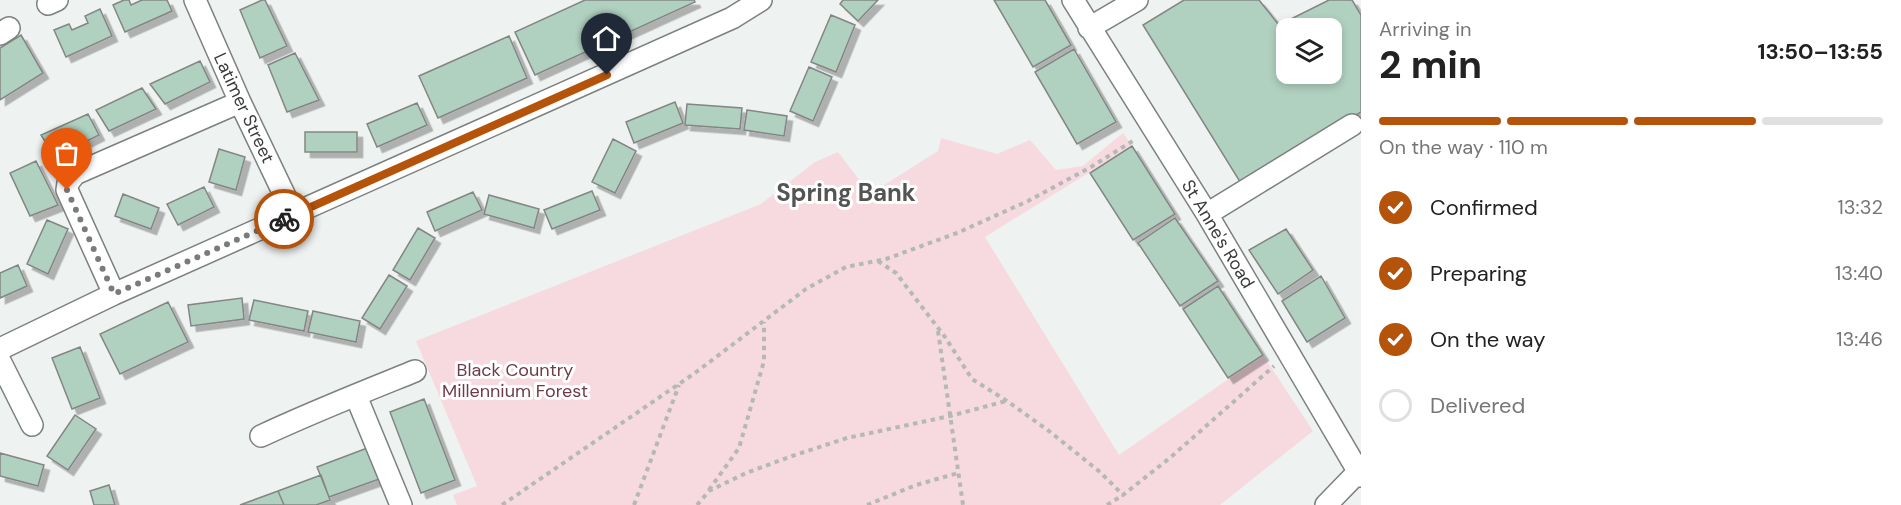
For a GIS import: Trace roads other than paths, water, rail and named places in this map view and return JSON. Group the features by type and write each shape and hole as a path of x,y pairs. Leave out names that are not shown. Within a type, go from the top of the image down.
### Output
{"street":[{"name":"Latimer Street","path":"195,0 294,215"},
{"path":"0,349 114,294 732,18 761,0"},
{"name":"St Anne's Road","path":"1072,0 1207,214 1360,472"},
{"path":"1089,28 1137,0"},
{"path":"114,294 67,190 68,183 75,174 240,102"},
{"path":"1207,214 1352,125"},
{"path":"0,361 32,425"},
{"path":"261,436 320,408 356,396 415,371"},
{"path":"356,396 401,505"},
{"path":"1326,505 1360,472"}],"district":[{"name":"Spring Bank","path":"846,192"}],"park label":[{"name":"Black Country Millennium Forest","path":"515,380"}]}
